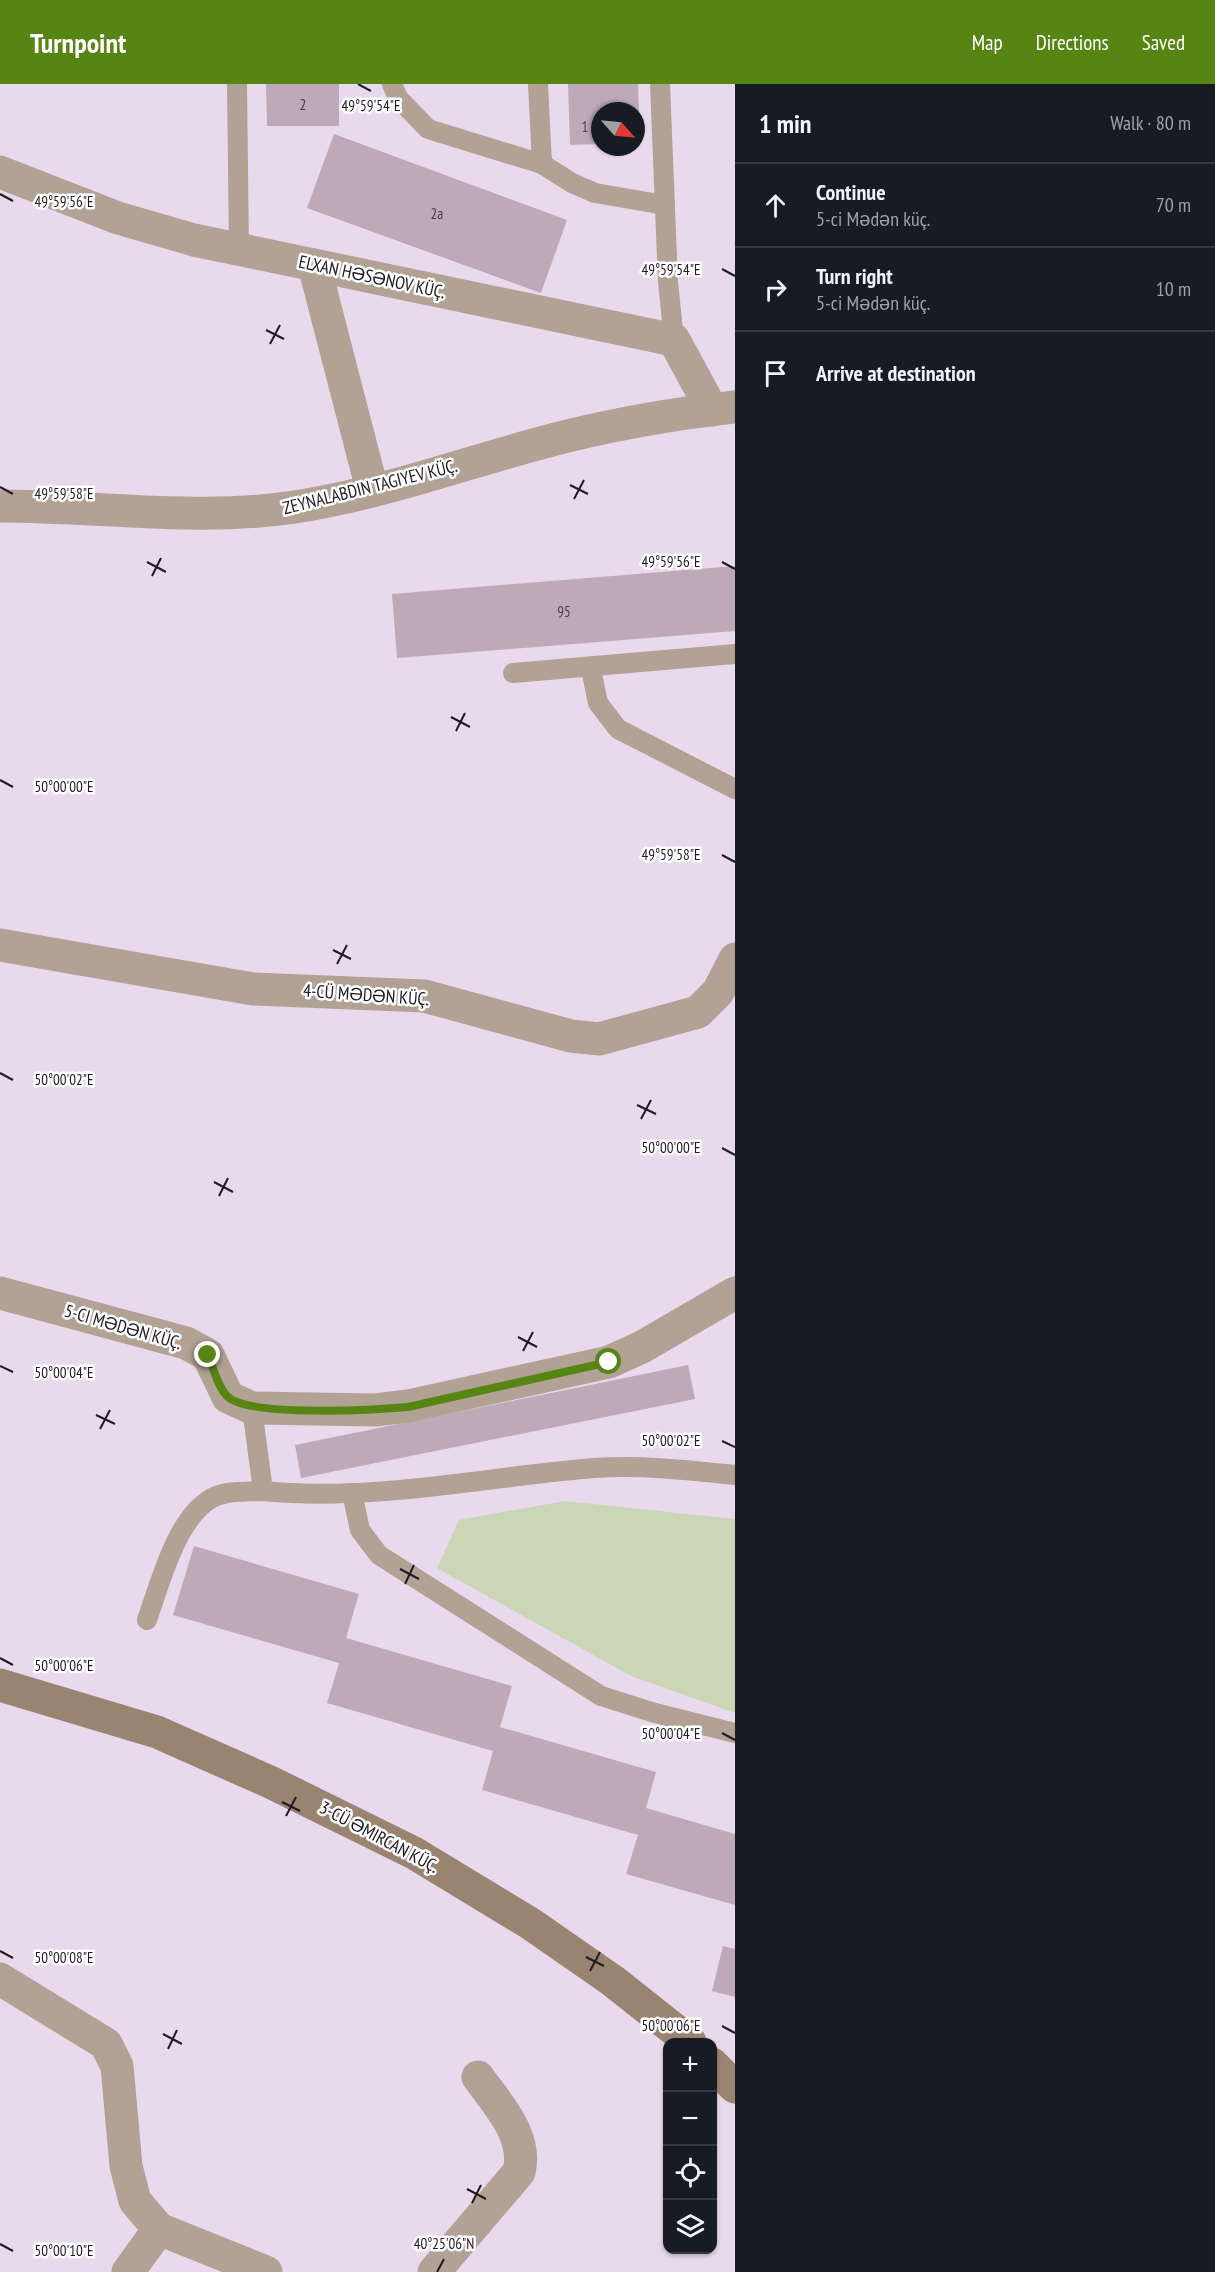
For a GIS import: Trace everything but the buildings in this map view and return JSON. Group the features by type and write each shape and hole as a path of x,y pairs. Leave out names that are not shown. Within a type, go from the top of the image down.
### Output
{"main road":[{"name":"3-CÜ ƏMIRCAN KÜÇ.","path":"0,1685 157,1732 270,1782 414,1853 531,1924 613,1981 684,2038"},
{"path":"717,2069 735,2086"}],"street":[{"name":"ELXAN HƏSƏNOV KÜÇ.","path":"0,172 117,218 239,250 674,340"},
{"path":"314,264 372,489"},
{"path":"674,340 723,408"},
{"name":"ZEYNALABDIN TAGIYEV KÜÇ.","path":"0,506 216,515 308,505 551,440 723,408"},
{"name":"4-CÜ MƏDƏN KÜÇ.","path":"0,945 253,989 424,996 571,1036 599,1039 698,1011 718,992 735,959"},
{"name":"5-CI MƏDƏN KÜÇ.","path":"0,1293 186,1343 208,1355 228,1397 252,1408 375,1410 408,1407 609,1362 642,1347 735,1293"},
{"path":"0,1979 106,2044 117,2066 126,2166 135,2200 159,2229 266,2272"},
{"path":"434,2272 519,2172 523,2156 514,2129 478,2077"},
{"path":"128,2272 159,2229"}],"lane":[{"path":"237,84 239,250"},
{"path":"392,84 398,98 428,129 542,164 572,183 595,193 665,205"},
{"path":"538,84 542,164"},
{"path":"660,84 668,282 674,340"},
{"path":"513,674 591,669 735,654"},
{"path":"591,669 598,703 618,729 735,789"},
{"path":"252,1408 263,1491"},
{"path":"147,1620 172,1551 192,1514 213,1498 234,1492 263,1491 302,1495 352,1493 595,1468 640,1466 735,1475"},
{"path":"352,1493 360,1530 379,1555 601,1696 655,1713 735,1733"}],"green space":[{"path":"565,1501 735,1519 735,1713 631,1676 437,1568 459,1520"}],"route":[{"path":"208,1355 228,1397 252,1408 375,1410 408,1407 609,1362"}]}
